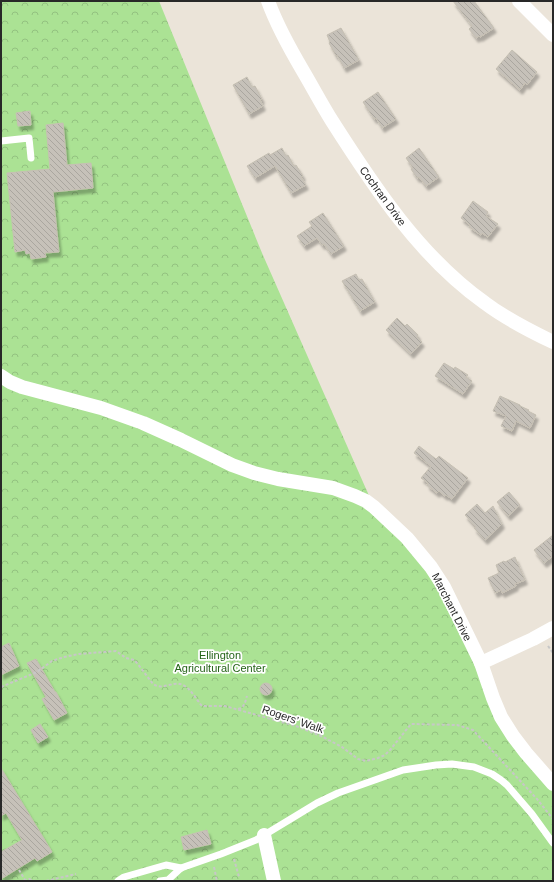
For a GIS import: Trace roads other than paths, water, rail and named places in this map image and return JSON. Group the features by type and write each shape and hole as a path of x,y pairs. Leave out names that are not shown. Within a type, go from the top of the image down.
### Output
{"street":[{"name":"Cochran Drive","path":"268,1 288,45 323,106 356,158 412,234 446,271 464,287 485,303 521,326 553,342"},
{"path":"519,1 553,35"},
{"name":"Marchant Drive","path":"1,376 22,387 101,408 143,423 182,440 232,465 254,473 337,490 366,501 403,534 431,567 444,587 480,663 493,698 508,730 553,784"},
{"path":"480,663 533,639 553,628"},
{"path":"264,835 274,881"}],"lane":[{"path":"1,141 29,138 31,158"},
{"path":"160,881 168,880 181,868 232,850 264,835 310,806 338,793 403,770 436,764 452,764 474,767 484,770 501,780 532,814 553,843"},
{"path":"118,881 124,877 166,865 181,868"}],"park label":[{"name":"Ellington Agricultural Center","path":"220,661"}]}
